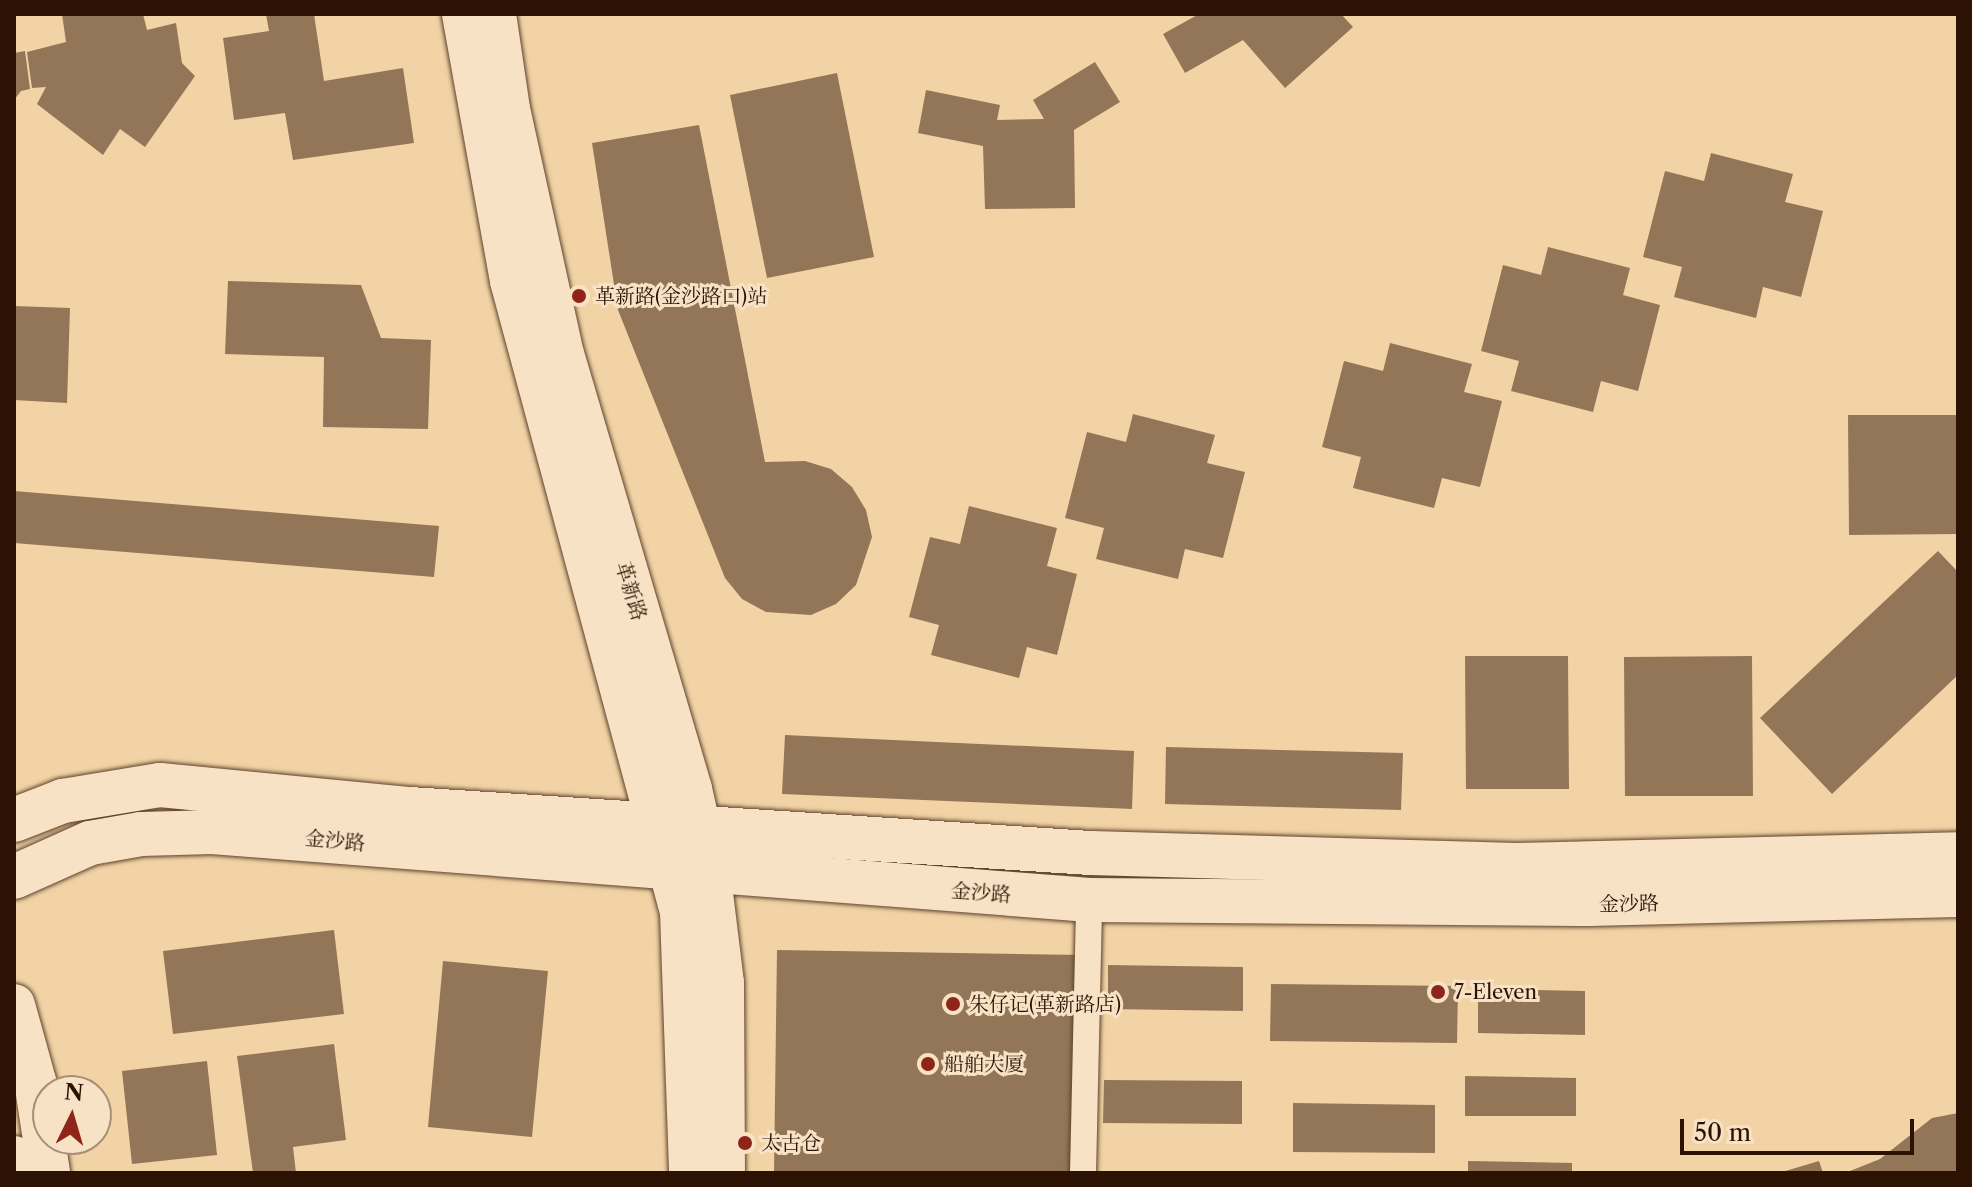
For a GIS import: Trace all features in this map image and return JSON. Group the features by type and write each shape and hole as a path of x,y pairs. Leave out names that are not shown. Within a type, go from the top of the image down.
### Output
{"main road":[{"name":"金沙路","path":"14,820 63,801 160,785 960,846 1393,863 1806,861 1958,854"},
{"name":"金沙路","path":"14,877 90,843 141,834 212,832 1089,900 1589,904 1958,895"}],"street":[{"name":"革新路","path":"463,14 511,281 680,826"},
{"name":"革新路","path":"495,14 509,109 563,354 680,826 723,983 724,1173"},
{"name":"革新路","path":"690,1173 686,962 691,868"},
{"path":"1083,1173 1089,900"},
{"path":"14,1005 35,1081 49,1173"},
{"path":"14,1157 16,1173"}],"building":[{"path":"62,14 143,14 147,30 176,23 182,63 195,76 145,147 120,129 103,155 37,104 46,87 32,88 27,52 66,42"},
{"path":"266,14 314,14 324,81 403,68 414,143 293,160 285,113 234,120 223,38 269,31"},
{"path":"1199,14 1341,14 1353,27 1285,88 1243,40 1185,73 1163,34"},
{"path":"25,51 30,89 21,91 14,100 14,53"},
{"path":"1095,62 1120,102 1074,130 1075,208 985,209 983,146 918,133 926,90 1000,105 997,120 1044,119 1033,100"},
{"path":"837,73 874,257 767,278 730,95"},
{"path":"699,125 765,462 805,461 831,469 852,487 866,510 872,537 856,585 836,604 811,615 766,612 742,599 725,578 618,310 592,143"},
{"path":"1711,153 1793,174 1785,202 1823,211 1801,297 1763,287 1756,318 1674,297 1682,267 1643,257 1665,171 1704,181"},
{"path":"1548,247 1630,268 1623,295 1660,305 1638,391 1601,381 1593,412 1511,391 1519,361 1481,351 1503,265 1541,275"},
{"path":"228,281 361,285 381,338 431,340 428,429 323,427 324,357 225,354"},
{"path":"14,306 70,308 67,403 14,400"},
{"path":"1390,343 1472,364 1464,392 1502,401 1480,487 1442,478 1434,508 1353,488 1361,457 1322,447 1344,361 1383,371"},
{"path":"1133,414 1215,435 1207,463 1245,472 1223,558 1185,549 1178,579 1096,559 1104,528 1065,518 1087,432 1126,442"},
{"path":"1848,415 1958,415 1958,534 1849,535"},
{"path":"14,491 439,526 434,577 14,543"},
{"path":"969,506 1057,528 1047,566 1077,574 1057,655 1027,647 1019,678 931,655 939,625 909,617 930,537 960,544"},
{"path":"1938,551 1958,572 1958,675 1832,794 1760,718"},
{"path":"1465,656 1568,656 1569,789 1466,789"},
{"path":"1752,656 1753,796 1625,796 1624,657"},
{"path":"785,735 1134,751 1132,809 782,794"},
{"path":"1166,747 1403,753 1401,810 1165,804"},
{"path":"334,930 344,1014 173,1034 163,951"},
{"name":"船舶大厦","path":"777,950 1083,955 1079,1173 774,1173"},
{"path":"443,961 548,971 532,1137 428,1127"},
{"path":"1108,965 1243,967 1243,1011 1108,1009"},
{"path":"1271,984 1458,986 1457,1043 1270,1041"},
{"path":"1478,989 1585,991 1585,1035 1478,1033"},
{"path":"334,1044 346,1140 293,1147 296,1173 253,1173 237,1056"},
{"path":"207,1061 217,1155 132,1164 122,1071"},
{"path":"1465,1076 1576,1078 1576,1116 1465,1116"},
{"path":"1104,1080 1242,1081 1242,1124 1103,1123"},
{"path":"1293,1103 1435,1105 1435,1153 1293,1152"},
{"path":"1958,1113 1958,1173 1845,1173 1880,1159 1932,1118"},
{"path":"1468,1161 1572,1163 1572,1173 1468,1173"},
{"path":"1819,1161 1823,1173 1782,1173 1782,1172"}],"place":[{"name":"革新路(金沙路口)站","path":"579,296"},
{"name":"7-Eleven","path":"1438,992"},
{"name":"朱仔记(革新路店)","path":"953,1004"},
{"name":"船舶大厦","path":"928,1064"},
{"name":"太古仓","path":"745,1143"}]}
